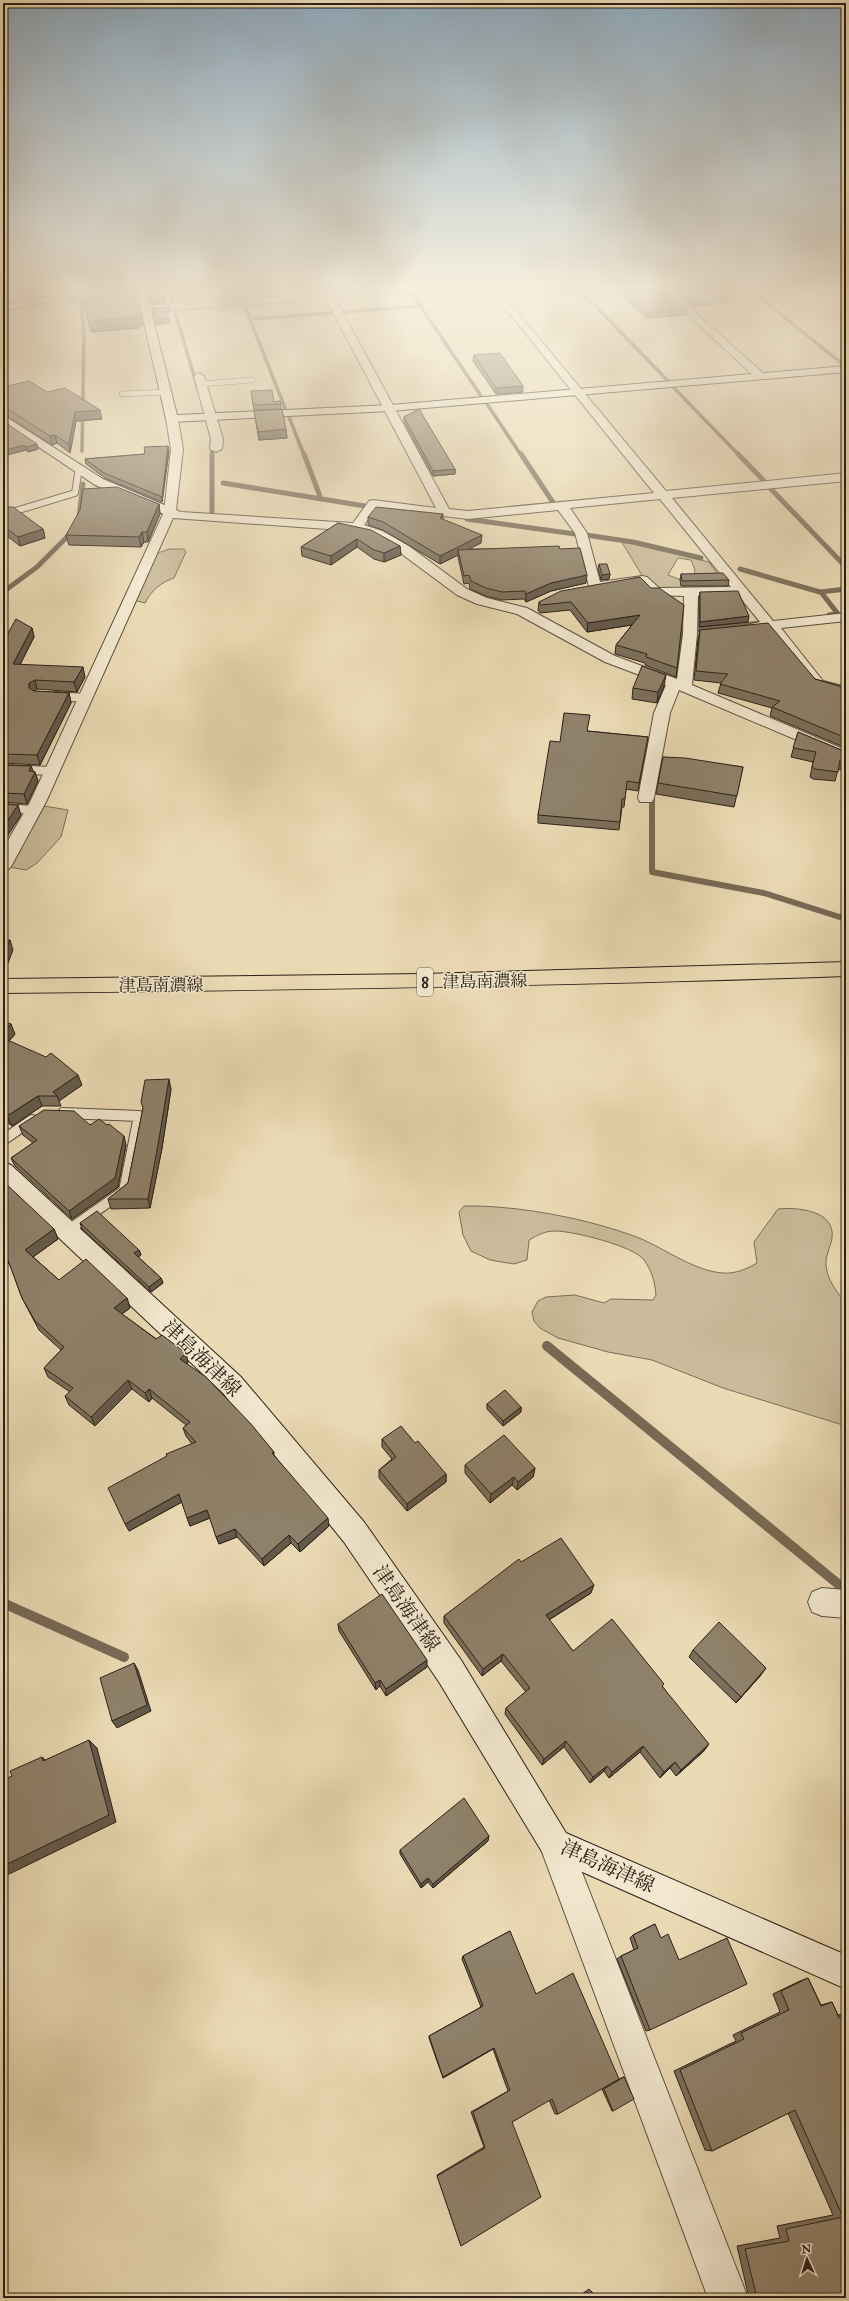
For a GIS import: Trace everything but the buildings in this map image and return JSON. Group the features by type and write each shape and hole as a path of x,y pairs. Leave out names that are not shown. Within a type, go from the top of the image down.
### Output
{"main road":[{"name":"津島南濃線","path":"3,986 354,984 646,977 846,969"}],"street":[{"path":"3,865 52,771 170,512 177,449 167,395"},
{"path":"205,395 216,439 216,449"},
{"path":"383,395 445,513"},
{"path":"172,419 390,408 538,395"},
{"path":"581,395 818,684 846,692"},
{"path":"3,418 99,482 179,516 357,527 377,534 404,549 462,592 482,601 522,612 610,659 679,685 846,756"},
{"path":"357,527 373,504 468,515 846,477"},
{"path":"562,506 581,533 595,587"},
{"path":"579,590 642,580 656,592 741,591"},
{"path":"646,798 662,713 679,685 690,634 691,592"},
{"path":"522,612 536,603"},
{"path":"741,629 846,618"},
{"path":"690,634 704,633"},
{"name":"津島海津線","path":"3,1171 232,1384 354,1532 450,1671 555,1844 846,1972"},
{"path":"555,1844 728,2298"}],"lane":[{"path":"12,512 76,493 79,468"},
{"path":"45,696 85,698"},
{"path":"3,769 52,771"},
{"path":"3,808 33,810"},
{"path":"52,1112 139,1116 124,1191 66,1231"},
{"path":"3,1140 39,1116"}],"shaded area":[{"path":"621,541 709,562 716,572 716,576 706,583 709,587 702,589 694,588 692,585 695,570 691,560 678,558 668,575 684,581 686,585 683,590 657,590 643,577"},
{"path":"169,549 184,549 186,552 174,578 157,588 145,603 134,600 155,554"},
{"path":"44,806 68,810 61,837 37,863 26,870 9,867"},
{"path":"464,1206 507,1208 553,1214 576,1219 620,1231 639,1238 691,1264 723,1273 741,1271 757,1263 754,1242 778,1209 804,1210 821,1216 828,1221 832,1229 832,1238 826,1262 828,1276 839,1295 846,1303 846,1426 723,1388 652,1360 608,1352 558,1338 540,1328 534,1321 532,1312 538,1301 546,1297 575,1295 604,1303 611,1299 653,1300 656,1295 655,1286 647,1264 638,1255 616,1245 588,1236 555,1231 539,1235 529,1240 527,1260 514,1264 490,1260 471,1251 463,1235 459,1212"}],"waterway":[{"path":"82,451 83,395"},
{"path":"280,395 285,408"},
{"path":"681,395 739,455"},
{"path":"487,404 521,455"},
{"path":"289,417 304,455"},
{"path":"212,440 212,514"},
{"path":"304,454 321,499"},
{"path":"521,454 554,504"},
{"path":"738,454 765,482"},
{"path":"223,483 321,499"},
{"path":"3,592 37,567 78,526 83,484"},
{"path":"769,487 846,567"},
{"path":"321,499 365,506"},
{"path":"467,519 575,534"},
{"path":"586,535 633,542 701,558"},
{"path":"740,569 820,592 846,589"},
{"path":"821,592 838,614 829,615"},
{"path":"698,630 761,623"},
{"path":"678,669 681,632"},
{"path":"677,679 678,668"},
{"path":"652,792 652,872 764,893 846,919"},
{"path":"547,1346 843,1588"},
{"path":"3,1603 124,1657"}]}
